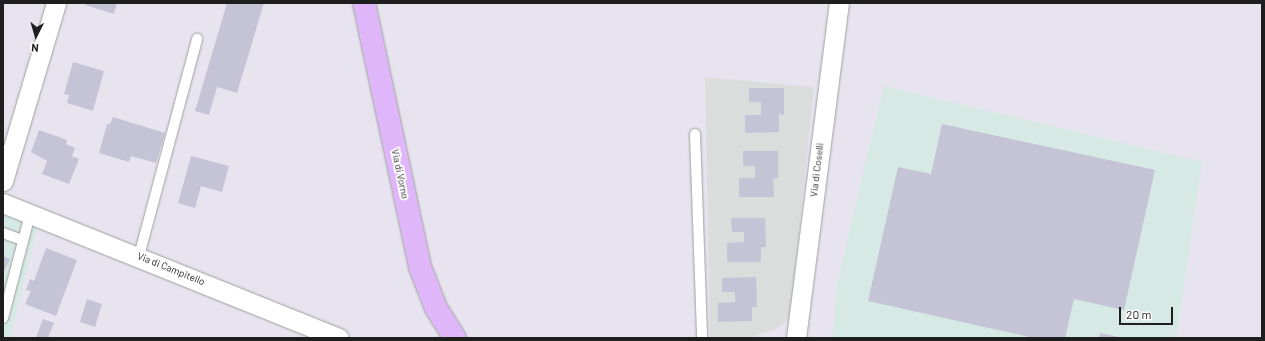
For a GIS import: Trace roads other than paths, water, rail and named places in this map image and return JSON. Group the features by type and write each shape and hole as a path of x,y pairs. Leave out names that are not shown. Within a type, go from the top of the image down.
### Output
{"street":[{"path":"3,181 56,3"},
{"name":"Via di Vorno","path":"364,3 420,267 436,308 455,338"},
{"name":"Via di Coselli","path":"796,338 839,3"},
{"name":"Via di Campitello","path":"3,203 139,256 339,338"}],"lane":[{"path":"139,256 197,39"},
{"path":"695,134 702,338"},
{"path":"3,318 22,240 30,214"},
{"path":"3,234 22,240"}]}
